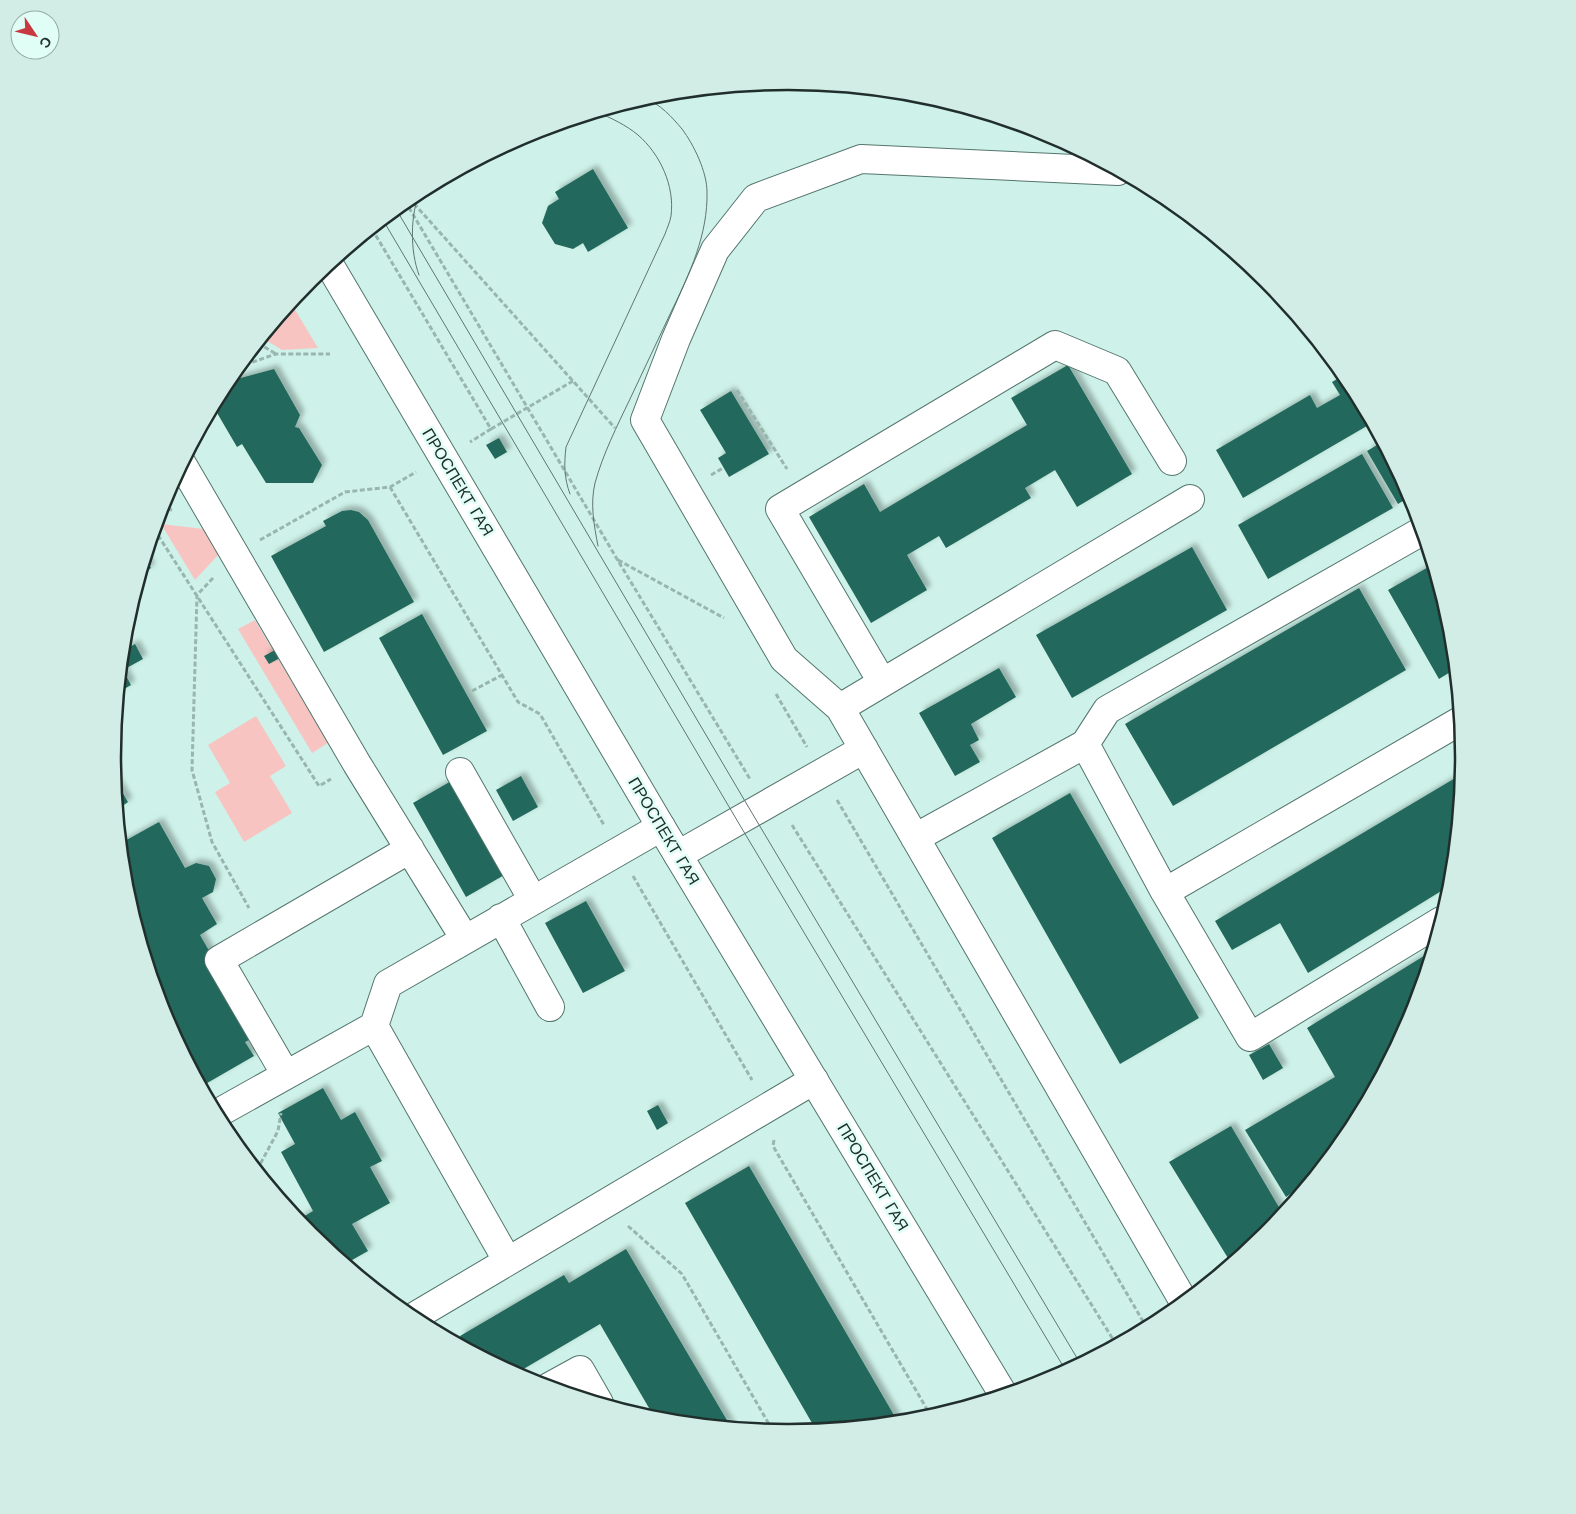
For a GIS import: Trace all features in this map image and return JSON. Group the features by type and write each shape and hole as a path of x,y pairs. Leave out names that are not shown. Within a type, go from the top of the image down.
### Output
{"main road":[{"path":"1105,170 861,159 756,198 715,250 676,339 645,420 784,658 840,708 1181,1296"},
{"name":"ПРОСПЕКТ ГАЯ","path":"333,270 661,827 1000,1390"},
{"path":"882,682 780,509 1055,345 1117,372 1172,460"},
{"path":"186,471 357,764 465,939"},
{"path":"840,708 1190,499"},
{"path":"915,838 1084,744 1107,710 1417,534"},
{"path":"1165,892 1454,724"},
{"path":"1084,744 1165,892 1250,1037 1433,926"},
{"path":"678,855 864,749"},
{"path":"460,772 534,900"},
{"path":"222,1111 374,1026 388,984 661,827"},
{"path":"286,1075 219,960 410,848"},
{"path":"501,918 550,1007"},
{"path":"374,1026 508,1260"},
{"path":"419,1314 814,1080"},
{"path":"557,1382 580,1370 595,1395"}],"path":[{"path":"414,204 617,430"},
{"path":"409,208 617,560 756,788 771,803 785,813 1113,1339"},
{"path":"375,234 480,410"},
{"path":"263,346 276,354"},
{"path":"250,363 276,354 330,354"},
{"path":"491,429 573,381"},
{"path":"738,390 803,495"},
{"path":"390,487 518,702 540,714 777,1122 773,1146 926,1409"},
{"path":"159,536 319,786 357,764"},
{"path":"617,560 726,620"},
{"path":"472,691 502,675"},
{"path":"773,690 1142,1322"},
{"path":"260,1164 278,1131 286,1075"},
{"path":"604,1204 682,1274 769,1424"}],"shaded area":[{"path":"294,309 318,348 282,350 267,341"},
{"path":"163,524 204,529 219,554 195,580 162,526"},
{"path":"255,620 328,743 312,753 238,629"},
{"path":"256,716 286,766 270,776 292,813 244,842 215,792 230,783 208,745"}],"building":[{"path":"593,169 628,228 588,252 583,243 573,249 555,244 542,223 548,206 559,199 555,192"},
{"path":"1068,365 1132,474 1077,507 1055,470 1025,488 1031,498 946,548 939,536 907,555 927,590 871,623 809,517 864,484 880,512 1027,425 1011,398"},
{"path":"274,369 300,415 295,427 299,428 322,465 313,483 266,483 242,444 237,447 217,412 238,379"},
{"path":"1338,379 1367,426 1243,498 1216,450 1310,395 1317,408 1340,395 1332,382"},
{"path":"731,391 769,454 729,477 718,458 726,453 700,410"},
{"path":"499,438 507,452 495,459 486,445"},
{"path":"1377,445 1403,501 1398,504 1367,451"},
{"path":"1362,454 1393,508 1268,579 1238,525"},
{"path":"351,510 359,512 368,520 414,602 324,652 271,556 326,526 323,521 342,511"},
{"path":"1192,547 1227,610 1072,698 1036,635"},
{"path":"1427,568 1442,627 1449,673 1439,679 1388,590"},
{"path":"1359,588 1406,670 1173,806 1125,724"},
{"path":"422,614 487,731 443,755 379,638"},
{"path":"135,644 143,659 127,668 131,646"},
{"path":"275,650 280,658 269,664 264,656"},
{"path":"999,668 1016,697 971,724 979,740 970,745 980,762 955,776 919,713"},
{"path":"126,676 131,685 125,689"},
{"path":"521,776 538,807 513,821 496,790"},
{"path":"1455,778 1449,844 1441,891 1308,973 1280,923 1232,950 1215,921"},
{"path":"453,780 506,874 466,897 413,803"},
{"path":"122,791 128,802 123,806"},
{"path":"1070,793 1199,1018 1120,1064 992,838"},
{"path":"159,822 185,868 196,863 209,866 216,879 213,892 202,898 217,924 200,935 243,1010 251,1039 245,1042 254,1056 207,1083 172,1012 156,971 134,887 127,840"},
{"path":"586,901 625,971 583,993 545,923"},
{"path":"1425,956 1404,1012 1366,1091 1343,1128 1317,1163 1293,1193 1286,1197 1245,1130 1335,1077 1307,1028"},
{"path":"1269,1044 1283,1068 1263,1080 1249,1055"},
{"path":"323,1088 341,1120 355,1112 382,1161 370,1167 390,1203 352,1224 368,1251 351,1261 304,1216 313,1211 281,1152 295,1144 278,1113"},
{"path":"658,1105 668,1123 657,1130 647,1111"},
{"path":"1231,1126 1279,1208 1260,1229 1228,1258 1169,1162"},
{"path":"749,1166 894,1415 832,1423 812,1423 685,1203"},
{"path":"626,1249 728,1421 650,1409 600,1324 524,1369 462,1339 460,1336 564,1275 569,1283"}],"tram line":[{"path":"598,546 593,507 598,472 615,430 679,296 697,253 707,208 705,176 699,159 682,129 655,104"},
{"path":"570,494 565,471 566,447 665,234 671,216 671,193 668,182 653,151 633,131 605,116"},
{"path":"417,202 412,233 414,255 419,275"},
{"path":"400,215 752,813 1077,1358"},
{"path":"386,225 738,822 1062,1364"}]}
